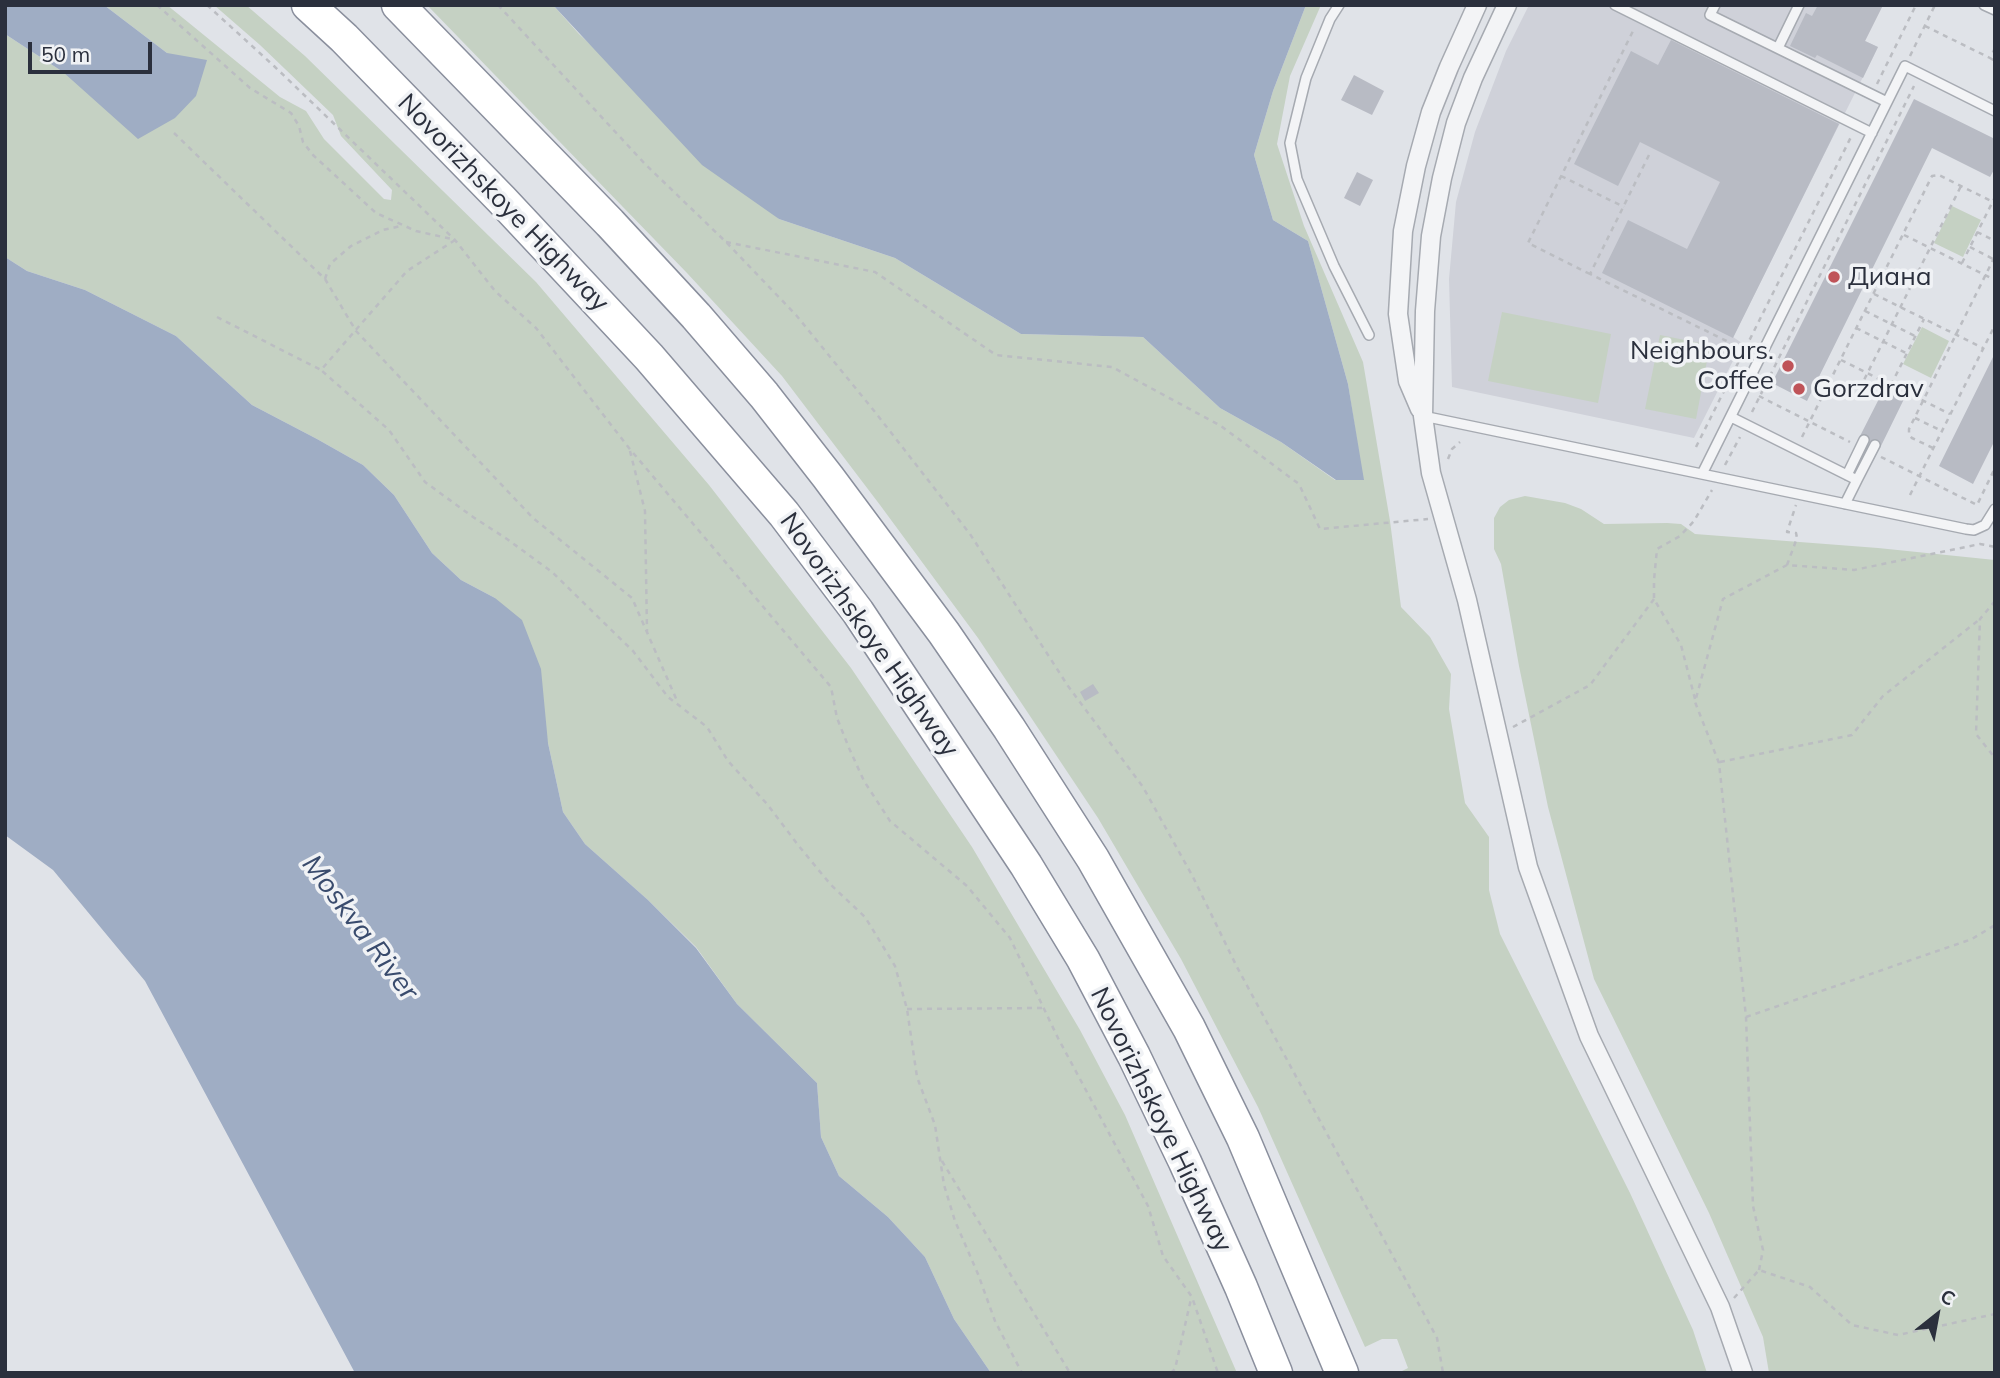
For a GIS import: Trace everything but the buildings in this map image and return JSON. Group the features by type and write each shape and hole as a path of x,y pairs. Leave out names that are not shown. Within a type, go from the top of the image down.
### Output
{"highway":[{"name":"Novorizhskoye Highway","path":"308,5 344,38 484,182 649,357 784,514 858,612 1026,864 1083,959 1185,1162 1276,1373"},
{"path":"398,5 601,213 738,365 891,561 1009,728 1093,859 1189,1028 1243,1138 1342,1373"}],"street":[{"path":"1423,416 1408,381 1398,314 1403,231 1416,166 1431,112 1477,5"},
{"path":"1507,5 1456,123 1442,178 1430,248 1425,311 1423,416 1431,473 1467,600 1528,867 1589,1036 1720,1307 1743,1373"}],"lane":[{"path":"1339,5 1306,78 1290,143 1297,179 1334,266 1369,335"},
{"path":"1615,5 1872,133"},
{"path":"1715,5 1710,15 1887,102"},
{"path":"1778,48 1799,5"},
{"path":"1984,5 1995,10"},
{"path":"1702,474 1905,66 1995,111"},
{"path":"1423,416 1974,530 1986,526 1995,509"},
{"path":"1731,417 1857,480"},
{"path":"1847,475 1864,440"},
{"path":"1845,504 1875,445"}],"path":[{"path":"157,5 250,88 291,113 299,126 303,142 313,155 376,213 416,232 455,240"},
{"path":"207,5 455,240 495,291 536,328 629,448 831,687 837,718 849,748 864,781 890,821 967,886 1010,938 1058,1038 1148,1206 1163,1256 1192,1297 1218,1373"},
{"path":"498,5 645,164 796,314 970,534 1068,686 1143,787 1437,1338 1443,1373"},
{"path":"1872,94 1916,5"},
{"path":"1905,66 1936,5"},
{"path":"1640,18 1528,243 1745,350"},
{"path":"1925,26 1995,61"},
{"path":"1990,58 1995,48"},
{"path":"1733,1299 1759,1270 1763,1250 1753,1206 1746,1017 1719,763 1696,702 1681,645 1654,599 1657,549 1680,536 1693,521 1719,478 1920,74"},
{"path":"1696,447 1856,125"},
{"path":"173,133 326,279 356,331 533,518 632,598 679,705"},
{"path":"1590,274 1649,155"},
{"path":"1796,449 1932,176 1939,175 1994,202"},
{"path":"1561,176 1624,207"},
{"path":"1828,386 1855,397 1961,186"},
{"path":"1962,264 1995,197"},
{"path":"326,279 331,264 351,246 383,230 401,226"},
{"path":"1977,232 1995,241"},
{"path":"1903,234 1995,280"},
{"path":"321,370 407,271 455,240"},
{"path":"726,242 874,272 996,355 1112,367 1221,426 1299,484 1320,530 1444,517"},
{"path":"1933,448 1909,435 1909,429 1994,258 1970,247"},
{"path":"1874,294 1983,348"},
{"path":"1865,312 1915,336"},
{"path":"217,317 321,370 388,430 425,482 552,572 633,651 668,696 707,727 728,761 767,804 814,865 865,917 895,966 907,1009 917,1077 935,1125 944,1185 955,1221 995,1321 1022,1373"},
{"path":"1891,385 1924,319"},
{"path":"1910,495 1995,325"},
{"path":"1856,328 1906,353"},
{"path":"1841,360 1950,414"},
{"path":"1914,418 1942,431"},
{"path":"1447,464 1452,449 1460,442"},
{"path":"629,448 645,511 648,633"},
{"path":"1977,505 1995,468"},
{"path":"1787,565 1797,538 1796,533 1787,532 1800,494"},
{"path":"1696,702 1723,599 1787,565 1854,570 1980,544 1995,547"},
{"path":"1513,727 1590,685 1654,599"},
{"path":"1719,763 1852,734 1883,696 1980,619 1995,601"},
{"path":"1980,619 1976,734 1995,758"},
{"path":"1746,1017 1972,939 1995,925"},
{"path":"907,1009 1044,1008"},
{"path":"940,1158 1070,1373"},
{"path":"1759,1270 1810,1287 1852,1325 1898,1335 1995,1314"},
{"path":"1171,1373 1175,1368 1192,1297"}],"shaded area":[{"path":"1529,5 1883,5 1865,41 1878,47 1733,337 1742,343 1694,438 1452,387 1449,279 1456,202 1475,132 1506,51"}],"green space":[{"path":"104,5 167,5 280,97 306,111 324,139 384,199 391,200 392,190 341,136 333,115 214,5 246,5 305,56 536,282 709,485 851,668 972,847 1080,1030 1125,1115 1237,1373 991,1373 954,1319 925,1257 888,1217 839,1176 821,1137 817,1083 737,1004 696,947 585,844 563,812 548,743 495,598 461,580 432,553 394,495 363,465 252,405 176,336 85,290 27,271 5,257 5,34 63,72 167,53"},
{"path":"427,5 553,5 579,34 779,219 895,258 1021,334 1143,337 1220,408 1281,442 1335,480 1363,480 1348,384 1308,241 1273,220 1254,155 1273,91 1306,5 1321,5 1290,76 1277,144 1304,226 1363,362 1390,521 1401,607 1430,637 1451,674 1449,709 1465,803 1489,837 1489,890 1500,934 1630,1193 1693,1330 1707,1373 1398,1373 1408,1368 1397,1339 1382,1339 1365,1347 1258,1107 1181,959 1098,818 978,638 782,376 687,273"},
{"path":"1952,206 1981,220 1963,257 1934,243"},
{"path":"1502,312 1611,334 1598,403 1488,381"},
{"path":"1922,327 1949,341 1931,378 1903,364"},
{"path":"1660,335 1710,345 1696,419 1645,409"},
{"path":"1525,496 1565,503 1581,509 1604,524 1681,524 1695,534 1995,560 1995,1373 1769,1373 1763,1337 1709,1213 1594,979 1548,807 1501,564 1494,549 1494,518 1500,507 1509,500"}],"water":[{"path":"5,5 104,5 167,53 207,60 196,96 175,118 138,139 63,72 5,34"},
{"path":"553,5 1306,5 1273,91 1254,155 1273,220 1308,241 1348,384 1364,480 1336,480 1281,442 1220,408 1143,337 1021,334 895,258 779,219 702,165"},
{"name":"Moskva River","path":"5,257 27,271 85,290 176,336 252,405 363,465 394,495 432,553 461,580 495,598 522,620 541,669 548,743 563,812 585,844 648,900 696,948 737,1004 817,1083 821,1137 839,1176 888,1217 925,1257 954,1319 991,1373 355,1373 145,981 53,870 5,835"}],"place":[{"name":"Диана","path":"1834,277"},
{"name":"Neighbours. Coffee","path":"1788,366"},
{"name":"Gorzdrav","path":"1799,389"}]}
